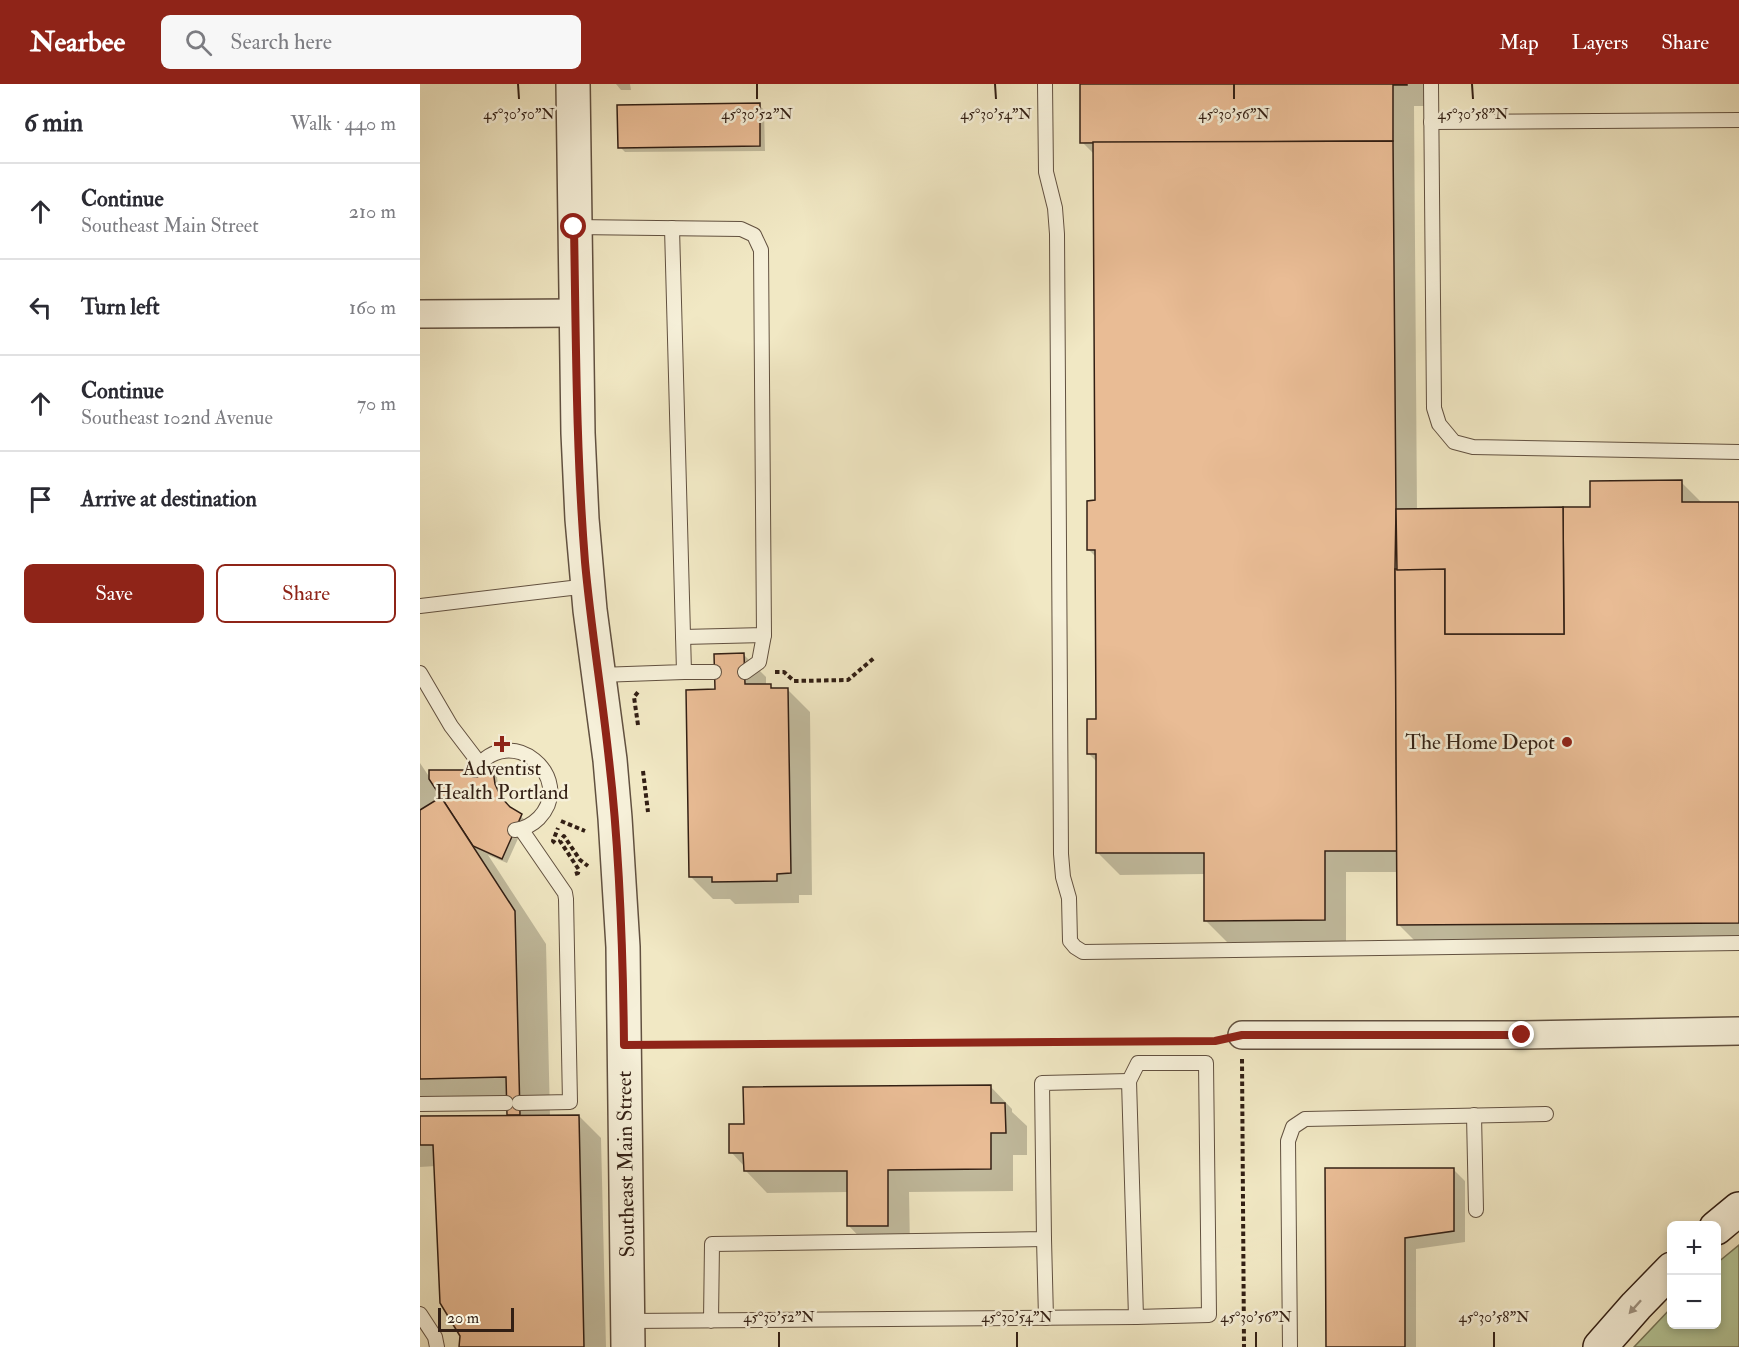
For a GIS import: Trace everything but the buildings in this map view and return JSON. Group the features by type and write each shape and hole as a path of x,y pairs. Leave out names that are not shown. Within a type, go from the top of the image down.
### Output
{"street":[{"name":"Southeast Main Street","path":"573,84 578,433 588,586 615,818 623,947 628,1334"},
{"path":"420,314 576,313"},
{"path":"1242,1035 1522,1035 1739,1031"},
{"path":"1721,1224 1739,1209"},
{"path":"1600,1347 1667,1273"}],"lane":[{"path":"1045,84 1046,172 1055,208 1057,234 1062,854 1063,877 1069,898 1070,941 1083,951 1739,943"},
{"path":"1431,84 1434,408 1439,424 1454,442 1473,447 1739,452"},
{"path":"1431,122 1739,120"},
{"path":"574,227 741,229 754,235 761,250 764,635 759,662 744,672"},
{"path":"672,228 684,672"},
{"path":"420,606 588,586"},
{"path":"682,637 764,635"},
{"path":"420,672 477,767 496,752 507,750 522,752 535,759 544,770 549,784 549,799 543,813 534,823 518,829 565,893 570,1102 420,1104"},
{"path":"598,675 714,672"},
{"path":"628,1334 711,1321 1136,1317 1209,1315 1206,1063 1138,1063 1129,1081 1136,1317"},
{"path":"1046,1318 1042,1083 1129,1081"},
{"path":"1290,1347 1288,1141 1293,1126 1305,1119 1546,1114"},
{"path":"1474,1116 1476,1210"},
{"path":"711,1321 712,1244 1044,1239"},
{"path":"420,1314 435,1337 437,1347"}],"path":[{"path":"768,672 784,672 794,681 848,680 874,658"},
{"path":"638,731 634,697 641,688"},
{"path":"642,766 648,812"},
{"path":"585,831 561,820 553,841 575,875 579,870 560,841 564,836 580,860 588,866"},
{"path":"1179,1041 1215,1041 1242,1035 1244,1347"},
{"path":"624,1045 1144,1041"}],"green space":[{"path":"1739,1245 1739,1347 1634,1347 1667,1312 1667,1329 1721,1329 1721,1260"}],"place":[{"name":"The Home Depot","path":"1567,742"},
{"name":"Adventist Health Portland","path":"502,744"}],"route":[{"path":"574,227 582,519 590,610 615,818 623,947 624,1045 1215,1041 1242,1035 1522,1035"}]}
